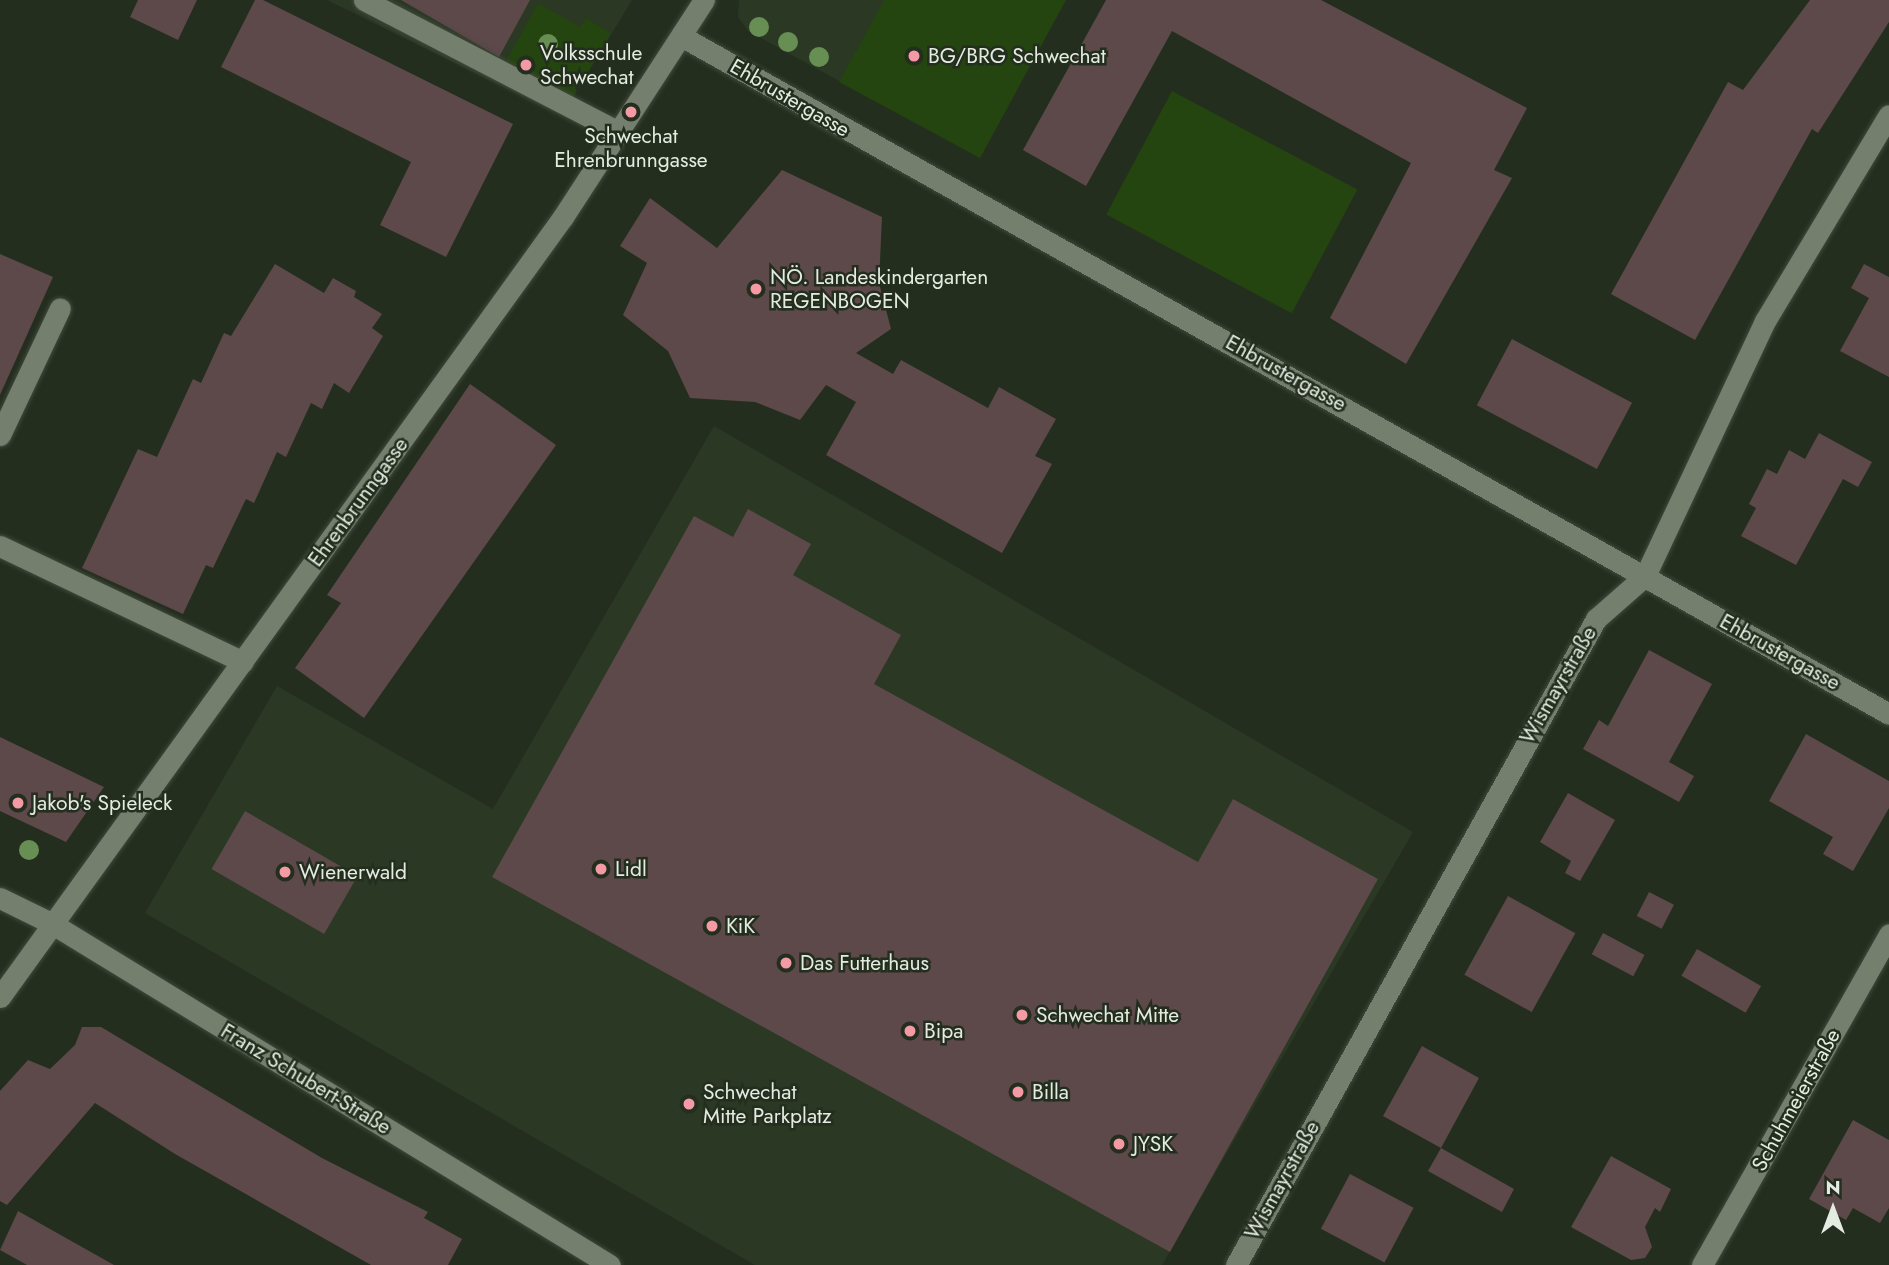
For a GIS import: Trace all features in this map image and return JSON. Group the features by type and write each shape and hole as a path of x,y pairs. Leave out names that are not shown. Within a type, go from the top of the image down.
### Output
{"street":[{"path":"364,0 619,132"},
{"name":"Ehrenbrunngasse","path":"0,997 563,218 704,0"},
{"name":"Ehbrustergasse","path":"681,36 1889,714"},
{"name":"Wismayrstraße","path":"1236,1265 1596,619 1645,576 1765,321 1889,115"},
{"path":"0,435 60,308"},
{"path":"0,547 243,662"},
{"name":"Franz Schubert-Straße","path":"0,898 51,923 577,1257 610,1265"},
{"name":"Schuhmeierstraße","path":"1702,1265 1889,934"}],"shaded area":[{"name":"Volksschule Schwechat","path":"327,0 632,0 562,116"},
{"name":"BG/BRG Schwechat","path":"739,0 1066,0 980,158 748,31 738,17"},
{"path":"714,426 1413,832 1162,1265 755,1265 145,913 277,686 493,809"}],"green space":[{"name":"BG/BRG Schwechat","path":"884,0 1066,0 980,158 839,82"},
{"path":"538,3 580,27 586,18 611,33 573,97 506,61"},
{"path":"1172,91 1357,190 1292,313 1106,215"}],"building":[{"path":"138,0 197,0 178,40 130,17"},
{"path":"255,0 263,0 513,124 446,257 380,225 411,162 221,67"},
{"path":"401,0 530,0 499,57"},
{"path":"1106,0 1321,0 1527,108 1494,170 1512,178 1406,364 1330,318 1411,163 1172,31 1086,186 1023,150"},
{"path":"1810,0 1889,0 1889,22 1818,133 1812,129 1695,340 1611,294 1728,82 1743,90"},
{"path":"782,170 882,217 879,283 891,329 856,353 893,374 901,360 988,408 999,387 1056,419 1035,456 1052,464 1002,553 826,455 856,402 826,385 800,420 755,402 690,398 668,351 623,315 647,263 620,246 650,198 717,248"},
{"path":"0,254 53,277 0,395"},
{"path":"275,264 324,293 333,278 356,291 354,297 382,314 372,328 383,336 349,393 334,383 322,409 311,403 286,457 277,452 254,503 246,499 213,568 206,565 183,614 82,568 138,449 157,457 193,379 201,383 224,333 231,336"},
{"path":"1864,264 1889,277 1889,377 1840,351 1869,298 1851,288"},
{"path":"1512,339 1632,403 1597,469 1477,405"},
{"path":"470,384 556,445 364,718 295,668 341,603 327,595"},
{"path":"1819,433 1872,462 1858,487 1843,479 1796,565 1741,536 1756,508 1749,504 1767,469 1777,474 1789,450 1805,459"},
{"name":"Schwechat Mitte","path":"748,509 811,544 793,575 901,635 874,684 1198,862 1233,799 1378,879 1170,1252 492,877 694,516 733,537"},
{"path":"1649,650 1712,684 1669,762 1694,776 1679,802 1583,749 1599,720 1608,726"},
{"path":"1806,734 1889,781 1889,808 1853,871 1823,854 1833,837 1769,801"},
{"path":"0,737 104,787 66,842 0,811"},
{"path":"1568,793 1615,820 1580,881 1565,873 1571,861 1540,842"},
{"name":"Wienerwald","path":"245,811 358,876 324,934 212,869"},
{"path":"1649,892 1674,905 1662,929 1637,916"},
{"path":"1508,896 1575,933 1532,1012 1464,975"},
{"path":"1603,933 1644,955 1633,976 1592,954"},
{"path":"1697,949 1761,986 1746,1013 1682,976"},
{"path":"82,1027 101,1027 322,1158 428,1212 424,1218 462,1239 448,1265 371,1265 175,1154 95,1103 7,1205 0,1201 0,1091 28,1060 50,1069 75,1045"},
{"path":"1422,1046 1479,1078 1441,1148 1383,1116"},
{"path":"1853,1120 1889,1140 1889,1208 1880,1223 1853,1208 1846,1220 1809,1199"},
{"path":"1441,1148 1514,1189 1502,1212 1428,1171"},
{"path":"1611,1156 1671,1189 1660,1212 1655,1208 1645,1227 1652,1247 1645,1258 1631,1260 1571,1227"},
{"path":"1350,1174 1414,1208 1384,1263 1321,1229"},
{"path":"18,1211 114,1265 27,1265 0,1250"}],"place":[{"name":"BG/BRG Schwechat","path":"914,56"},
{"name":"Volksschule Schwechat","path":"526,65"},
{"name":"Schwechat Ehrenbrunngasse","path":"631,112"},
{"name":"NÖ. Landeskindergarten REGENBOGEN","path":"756,289"},
{"name":"Jakob's Spieleck","path":"18,803"},
{"name":"Lidl","path":"601,869"},
{"name":"Wienerwald","path":"285,872"},
{"name":"KiK","path":"712,926"},
{"name":"Das Futterhaus","path":"786,963"},
{"name":"Schwechat Mitte","path":"1022,1015"},
{"name":"Bipa","path":"910,1031"},
{"name":"Billa","path":"1018,1092"},
{"name":"Schwechat Mitte Parkplatz","path":"689,1104"},
{"name":"JYSK","path":"1119,1144"}]}
